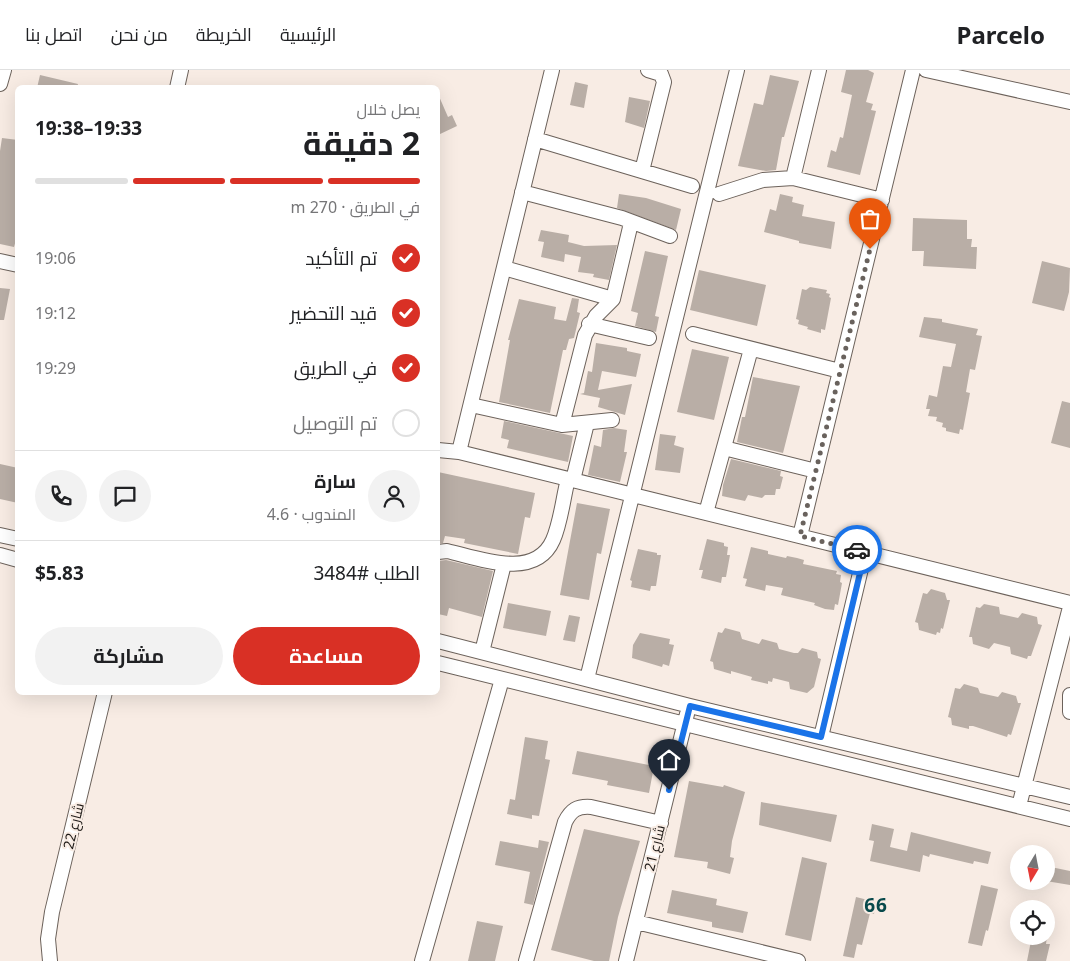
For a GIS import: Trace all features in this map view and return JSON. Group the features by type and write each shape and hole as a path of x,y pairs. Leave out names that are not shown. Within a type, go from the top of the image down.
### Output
{"street":[{"path":"0,84 4,70"},
{"path":"178,85 181,70"},
{"path":"460,452 552,70"},
{"path":"587,679 737,70"},
{"path":"793,178 819,70"},
{"path":"800,536 913,70"},
{"path":"926,70 1070,102"},
{"path":"642,172 664,82 663,77 655,71"},
{"path":"535,139 692,186"},
{"path":"719,194 763,180 793,178 882,200"},
{"path":"522,192 622,218 631,223 670,236"},
{"path":"562,425 590,324 613,300 631,223"},
{"path":"0,261 15,264"},
{"path":"504,268 613,300"},
{"path":"590,324 649,338"},
{"path":"693,334 840,371"},
{"path":"706,513 751,349"},
{"path":"471,405 562,425 612,420"},
{"path":"440,552 447,551 504,564 527,562 546,550 553,540 587,423"},
{"path":"724,448 816,471"},
{"path":"440,450 460,452 865,552 1070,605 1019,806"},
{"path":"0,535 15,538"},
{"path":"821,737 865,552"},
{"path":"0,555 15,559"},
{"path":"482,652 504,564"},
{"path":"440,642 690,706 1070,797"},
{"path":"440,662 1070,819"},
{"path":"422,961 502,678"},
{"name":"شارع 22","path":"50,961 48,939 52,912 104,695"},
{"path":"1070,695 1070,712"},
{"name":"شارع 21","path":"626,961 690,706"},
{"path":"526,961 565,822 570,812 580,806 590,807 660,823"},
{"path":"636,922 798,961"}],"building":[{"path":"846,70 868,70 874,73 866,102 873,104 871,110 876,111 860,175 827,167 831,150 836,152 840,137 843,138 852,95 841,92"},
{"path":"40,75 78,84 78,85 38,85"},
{"path":"770,75 799,81 784,137 782,137 776,170 766,171 738,166 754,103 763,105"},
{"path":"575,82 588,85 584,108 570,105"},
{"path":"629,97 650,101 644,128 625,122"},
{"path":"440,99 448,117 452,115 457,126 440,134"},
{"path":"2,138 15,140 14,247 0,244 0,151"},
{"path":"619,194 646,198 681,209 676,230 617,208"},
{"path":"780,194 793,197 792,202 804,205 802,216 835,222 831,249 799,243 799,241 764,232 770,209 776,211"},
{"path":"913,218 967,220 967,239 972,239 971,247 977,247 976,269 923,266 924,251 912,251"},
{"path":"541,230 569,235 568,242 584,246 617,245 609,280 593,277 594,274 578,272 581,257 565,254 564,262 541,257 544,242 538,241"},
{"path":"645,251 668,256 655,316 659,317 656,332 635,326 638,313 631,311"},
{"path":"1042,261 1070,268 1069,292 1064,311 1032,303"},
{"path":"699,270 766,285 757,326 690,310"},
{"path":"810,287 827,290 826,293 830,294 829,297 831,298 825,330 821,329 821,333 798,324 799,320 796,319 802,289 806,290"},
{"path":"0,288 10,289 4,320 0,320"},
{"path":"572,298 579,299 577,312 580,313 574,338 569,339 566,350 563,350 550,413 499,402 510,340 508,340 519,299 556,307 554,319 566,321"},
{"path":"924,317 942,319 942,322 978,329 976,335 982,336 975,370 970,369 966,392 970,393 963,430 960,429 959,434 946,431 946,428 942,427 943,423 936,421 937,417 928,416 930,409 926,409 929,395 937,397 943,366 951,367 956,344 919,337"},
{"path":"596,343 627,348 627,351 641,354 636,377 602,371 598,390 632,384 625,415 598,407 600,398 580,394 584,393 588,371 592,372"},
{"path":"692,349 729,357 714,420 677,412"},
{"path":"753,377 800,386 783,453 737,442 742,417 745,417"},
{"path":"1062,401 1070,403 1070,448 1051,443"},
{"path":"504,421 573,436 568,462 507,448 509,440 501,438"},
{"path":"614,428 627,430 624,452 627,452 620,482 588,475 594,445 601,447 603,430"},
{"path":"660,434 676,436 674,445 684,448 680,473 655,470"},
{"path":"731,459 781,471 780,476 783,477 780,489 776,489 775,495 765,495 762,498 748,495 745,501 722,496 723,485"},
{"path":"0,464 15,467 15,502 0,499"},
{"path":"440,472 535,493 530,518 525,517 518,554 464,543 465,539 445,536 443,543 440,543"},
{"path":"577,503 610,509 601,554 597,553 589,600 560,595"},
{"path":"707,539 724,543 724,546 728,547 727,555 730,555 726,577 722,577 721,583 701,578 703,570 699,570"},
{"path":"751,547 768,551 768,554 804,560 803,564 837,571 836,574 841,575 840,582 842,583 838,605 835,604 834,610 825,609 814,605 815,603 781,595 783,588 766,585 765,591 745,586 747,579 743,578"},
{"path":"638,549 661,555 656,586 651,586 650,591 631,587 632,581 630,580"},
{"path":"446,560 493,571 482,617 449,608 447,616 440,614 440,561"},
{"path":"931,589 945,593 947,600 950,600 943,629 941,628 940,633 937,632 936,635 919,630 918,623 915,622 923,593 927,594"},
{"path":"508,603 551,611 546,636 503,628"},
{"path":"984,604 999,607 1000,614 1018,618 1022,613 1037,617 1038,624 1042,625 1031,656 1028,656 1027,659 1011,654 1010,647 994,643 989,649 973,644 972,637 969,637 976,607 980,608"},
{"path":"569,615 580,617 575,642 563,640"},
{"path":"725,628 740,632 742,639 759,644 762,639 777,643 779,649 794,653 798,653 802,648 817,652 818,658 821,659 814,687 807,693 790,689 789,682 773,678 772,682 768,681 768,684 751,680 752,677 731,671 731,674 714,669 713,662 710,661 718,632 722,633"},
{"path":"640,633 670,639 669,644 674,645 669,666 663,664 662,667 632,658 633,645"},
{"path":"964,684 978,688 980,693 998,697 1002,692 1016,696 1018,703 1021,703 1011,735 1008,734 1007,737 973,726 969,726 969,729 952,725 951,718 948,717 955,688 960,689"},
{"path":"525,737 548,741 545,759 550,760 539,816 532,815 532,819 507,814 510,799 515,800"},
{"path":"577,751 654,766 649,793 607,785 608,781 572,774"},
{"path":"689,781 723,787 724,785 745,792 732,841 730,857 734,858 730,874 707,868 708,862 674,857"},
{"path":"761,802 837,815 831,842 759,825"},
{"path":"872,824 894,829 890,847 907,851 911,832 991,852 988,864 974,861 973,864 930,854 929,857 923,855 920,872 870,861 874,841 869,840"},
{"path":"584,829 640,841 618,917 609,961 594,961 551,950"},
{"path":"539,840 549,842 533,905 524,903 530,872 495,865 500,841 538,848"},
{"path":"802,857 827,863 811,941 785,935"},
{"path":"1055,868 1070,871 1070,885 1055,882"},
{"path":"981,885 998,889 988,931 986,930 982,946 968,943"},
{"path":"672,890 717,899 716,905 748,912 743,933 712,927 712,922 667,913"},
{"path":"856,897 876,902 874,914 870,913 862,945 857,944 854,958 843,956"},
{"path":"477,921 503,926 495,961 468,961"},
{"path":"1030,945 1050,945 1046,961 1027,961"}],"way so far":[{"path":"857,550 800,536 870,249"}],"district":[{"name":"66","path":"876,905"}],"route":[{"path":"669,790 690,706 821,737 865,552 857,550"}]}
